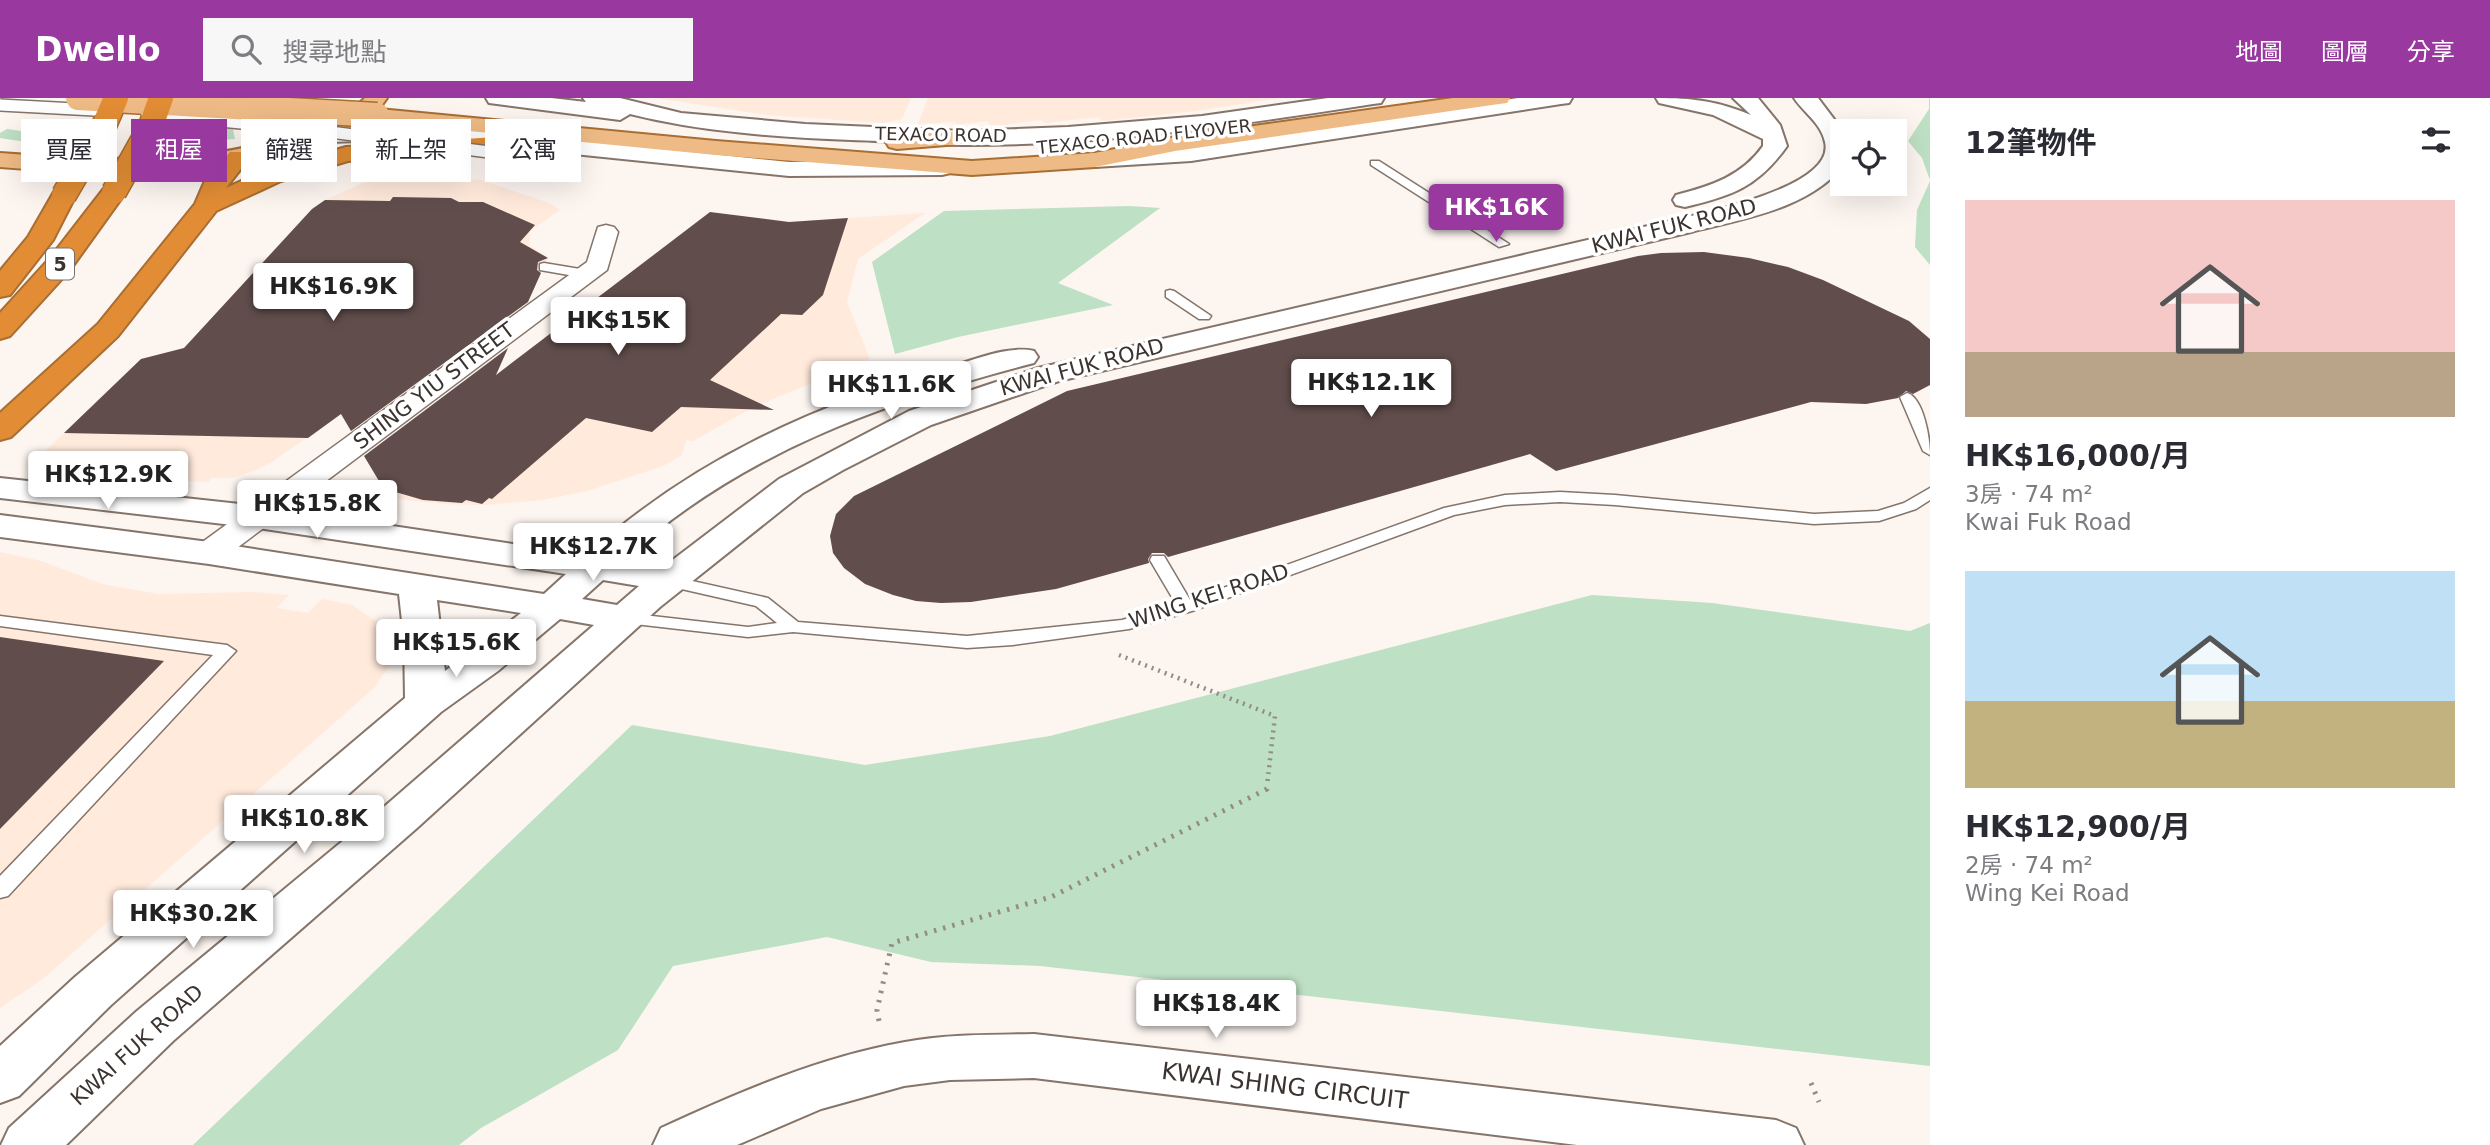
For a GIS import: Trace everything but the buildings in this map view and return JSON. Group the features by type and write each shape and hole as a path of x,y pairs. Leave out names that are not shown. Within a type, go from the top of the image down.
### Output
{"highway":[{"name":"5","path":"0,289 40,240 103,128 116,98"},
{"name":"5","path":"0,330 60,264 114,192 151,126 161,98"},
{"path":"207,206 272,176 346,154 485,150"},
{"path":"0,430 108,330 207,206 216,183 238,157"}],"main road":[{"path":"78,98 379,106"},
{"path":"262,98 379,106"},
{"path":"497,98 681,120"},
{"name":"TEXACO ROAD","path":"594,98 681,120 805,131 963,138 1068,134 1202,123 1356,99"},
{"name":"TEXACO ROAD FLYOVER","path":"829,151 966,151 1079,146 1213,132 1451,98"},
{"name":"TEXACO ROAD","path":"581,153 789,169 972,168 1191,154 1561,98"},
{"path":"1667,98 1720,110 1774,134"},
{"path":"1744,98 1756,107 1774,134"},
{"name":"TEXACO ROAD FLYOVER","path":"1095,160 1175,144 1495,99"},
{"name":"KWAI FUK ROAD","path":"29,1145 155,1026 401,817 626,618 723,537 801,480 873,440 920,418 1008,386 1133,352 1749,209 1792,192 1821,176 1830,167 1838,150 1835,132 1807,99"},
{"path":"337,125 379,106"},
{"name":"TEXACO ROAD","path":"379,106 561,122 972,168"},
{"name":"TEXACO ROAD","path":"379,106 829,151"},
{"name":"TEXACO ROAD","path":"337,134 427,132 485,142"},
{"name":"KWAI FUK ROAD","path":"1658,207 1723,191 1755,173 1775,146 1774,134"},
{"path":"829,151 963,138"},
{"path":"0,160 124,166 188,164 241,156"},
{"name":"KWAI FUK ROAD","path":"1,1079 93,991 426,702 479,669 659,511 774,439 825,416 878,397 982,367 1632,213"},
{"path":"11,488 258,517 594,567 670,581"},
{"name":"WING KEI ROAD","path":"0,526 209,553 626,618"},
{"path":"416,584 424,639 426,702"},
{"name":"KWAI SHING CIRCUIT","path":"681,1145 748,1113 848,1077 937,1059 1034,1056 1776,1145"}],"street":[{"name":"SHING YIU STREET","path":"209,553 598,265 606,232"}],"lane":[{"path":"0,105 165,115 485,145"},
{"path":"1375,163 1503,244"},
{"path":"544,267 586,274"},
{"path":"1170,294 1204,316"},
{"path":"1907,397 1930,451"},
{"name":"WING KEI ROAD","path":"626,618 748,632 793,627 967,642 1013,639 1123,625 1186,607 1450,511 1505,500 1560,497 1814,519 1879,516 1910,506 1930,494"},
{"path":"1158,560 1186,607"},
{"path":"670,581 762,602 793,627"},
{"path":"0,621 227,651 0,890"}],"path":[{"path":"879,1021 877,1010 892,943 1051,897 1267,789 1275,716 1135,660"},
{"path":"1811,1083 1819,1102"}],"shaded area":[{"path":"656,98 911,98 902,119 882,123 767,115"},
{"path":"928,98 1280,98 1103,121 1098,117 1003,125 990,125 987,121 957,125 954,122 918,124"},
{"path":"481,180 549,203 560,210 530,231 529,245 548,258 540,274 272,462 254,471 231,478 212,478 208,482 183,481 90,469 95,463 38,458 141,359 184,348 325,200 363,183"},
{"path":"713,213 792,222 925,213 858,259 847,302 870,359 752,408 693,441 686,440 682,455 663,466 587,491 542,500 484,505 442,504 382,497 390,490 379,481 372,470"},
{"path":"0,552 41,561 102,584 158,594 253,592 289,595 277,608 308,613 322,599 352,605 383,626 390,643 389,666 374,688 44,978 0,1008"}],"green space":[{"path":"1929,98 1930,180 1922,158 1908,141 1929,109"},
{"path":"227,128 233,129 235,139 227,139"},
{"path":"7,129 21,131 21,141 0,138 0,133"},
{"path":"1930,181 1930,265 1915,247 1917,210"},
{"path":"1129,206 1160,208 1058,283 1113,305 958,337 895,354 872,262 944,211"},
{"path":"1592,595 1712,603 1910,631 1930,623 1930,1066 1040,966 931,962 827,937 673,966 618,1050 481,1128 459,1145 193,1145 632,725 865,765 1050,736"}]}
